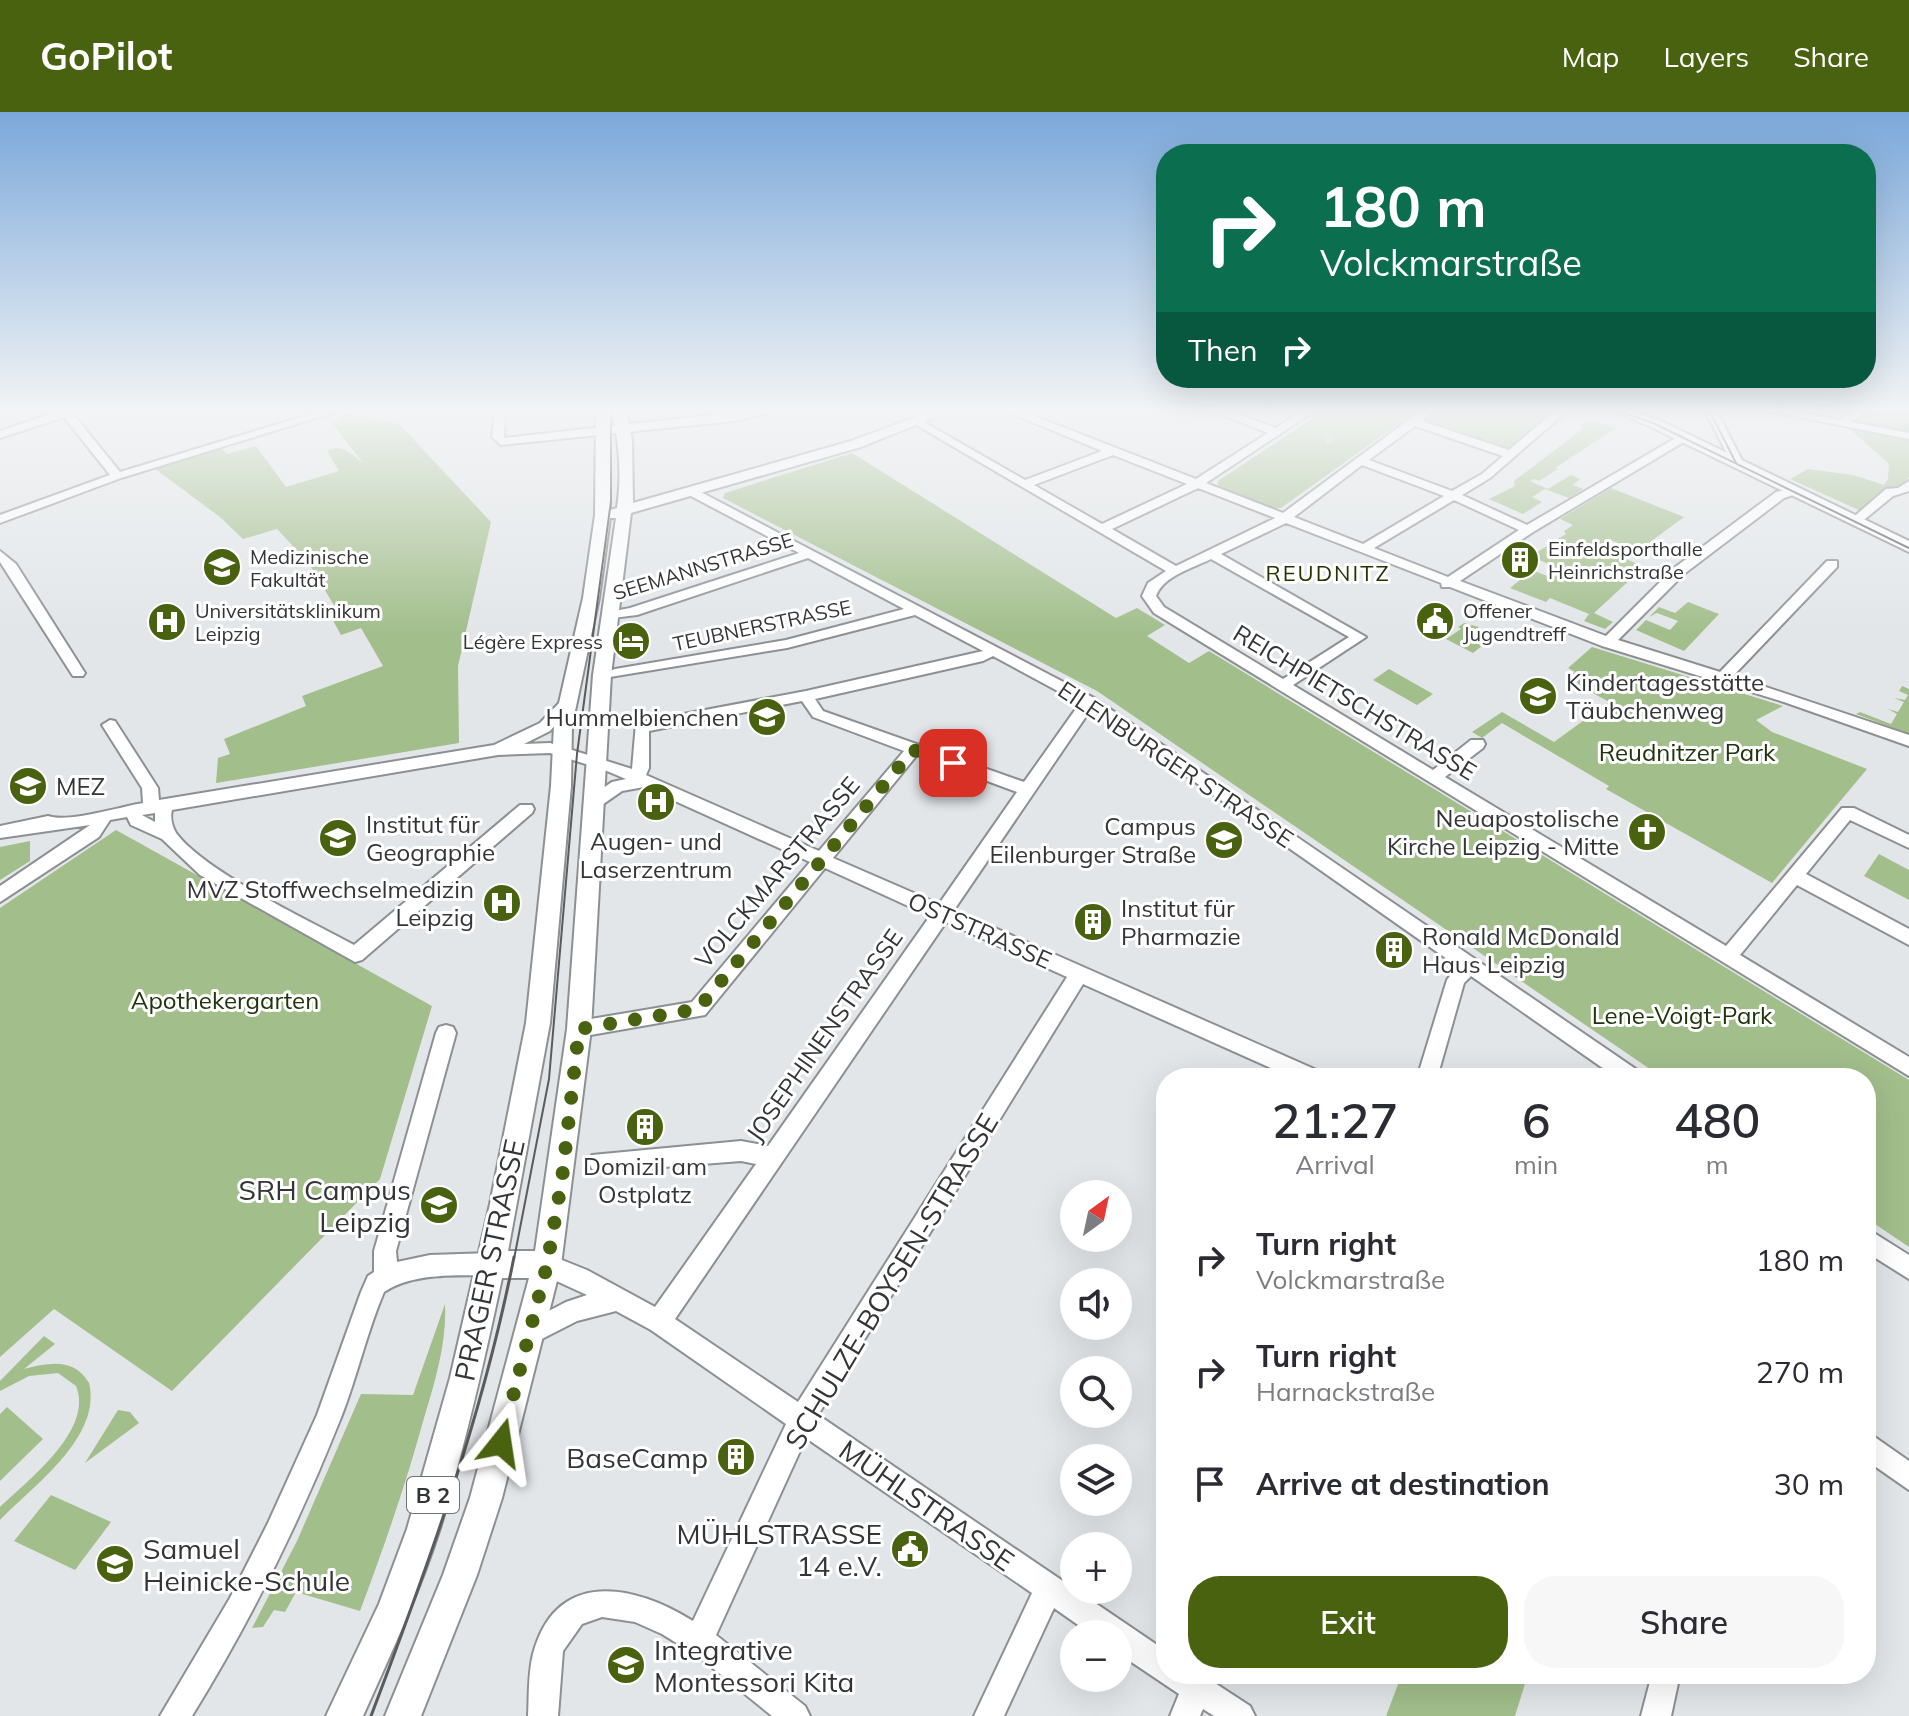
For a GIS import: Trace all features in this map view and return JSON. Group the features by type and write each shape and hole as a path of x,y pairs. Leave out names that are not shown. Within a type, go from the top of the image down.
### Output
{"main road":[{"path":"604,485 604,513 718,485"},
{"path":"624,485 624,509"},
{"path":"624,509 704,485"},
{"path":"1780,485 1909,547"},
{"name":"B 2","path":"593,803 609,616 624,509"},
{"name":"B 2","path":"561,750 566,704 591,598 604,513"},
{"name":"PRAGER STRASSE","path":"344,1716 393,1611 423,1529 465,1378 491,1264 538,1023 561,786 561,750"},
{"name":"PRAGER STRASSE","path":"403,1716 479,1520 547,1265 562,1179 579,1029 593,803"},
{"path":"491,1264 547,1265"}],"street":[{"path":"0,519 93,485"},
{"path":"1026,485 1175,571 1283,519 1329,485"},
{"path":"1102,529 1195,485"},
{"path":"1199,485 1447,584 1607,643 1723,678 1909,741"},
{"path":"1425,485 1528,530"},
{"path":"1362,550 1470,485"},
{"path":"1447,584 1528,530 1606,485"},
{"path":"1855,521 1890,492 1901,492 1909,485"},
{"path":"1607,643 1679,571 1780,495 1792,491"},
{"name":"EILENBURGER STRASSE","path":"693,492 916,610 988,653 1089,701 1619,1068"},
{"path":"1890,492 1909,499"},
{"name":"SEEMANNSTRASSE","path":"609,616 632,612 808,554"},
{"path":"1211,554 1359,637 1282,686"},
{"path":"0,555 10,564 78,673"},
{"path":"1723,678 1832,564"},
{"name":"REICHPIETSCHSTRASSE","path":"1175,571 1153,586 1149,596 1159,610 1909,1067"},
{"path":"1787,586 1804,594"},
{"name":"TEUBNERSTRASSE","path":"615,674 787,644 916,610"},
{"path":"593,803 618,786 642,780 641,727 806,696 988,653"},
{"path":"806,696 818,714 1026,789"},
{"name":"JOSEPHINENSTRASSE","path":"659,1322 1089,701"},
{"path":"0,832 74,823 132,810 498,750 545,727 566,704"},
{"path":"110,725 150,788 168,835"},
{"path":"1433,778 1477,744"},
{"name":"OSTSTRASSE","path":"498,750 561,750 596,761 1291,1068"},
{"name":"VOLCKMARSTRASSE","path":"579,1029 698,1009 913,750"},
{"path":"132,810 137,821 168,835 206,870 355,955 526,809"},
{"path":"1728,956 1848,812 1909,842"},
{"path":"0,895 93,833 105,815"},
{"path":"1795,876 1909,938"},
{"path":"1430,1068 1456,980 1470,965"},
{"name":"SCHULZE-BOYSEN-STRASSE","path":"699,1640 802,1418 1079,974"},
{"path":"386,1275 385,1251 446,1033"},
{"path":"600,1162 741,1151 772,1157"},
{"path":"1876,1246 1909,1268"},
{"path":"175,1716 260,1569 300,1485 343,1383 376,1284 386,1275 403,1271 491,1264"},
{"name":"MÜHLSTRASSE","path":"547,1265 659,1322 1095,1620"},
{"path":"530,1333 574,1310 618,1299"},
{"path":"1876,1452 1909,1477"},
{"path":"989,1716 1049,1589"},
{"path":"543,1716 551,1644 573,1614 586,1607 607,1603 655,1613 699,1640 795,1716"},
{"name":"MÜHLSTRASSE","path":"1132,1645 1156,1661"},
{"path":"1185,1716 1186,1684"},
{"path":"1191,1684 1240,1716"},
{"path":"1656,1716 1664,1684"}],"green space":[{"path":"177,485 456,485 491,522 458,666 459,743 216,783 218,758 230,754 224,739 306,706 302,696 383,666 361,628 341,635 330,615 338,612 308,562 277,529 243,539 220,517"},
{"name":"Lene-Voigt-Park","path":"751,485 903,485 1116,618 1137,608 1165,625 1147,636 1189,663 1209,651 1909,1080 1909,1247 1876,1225 1876,1068 1648,1068 1097,691 723,498 725,493"},
{"path":"1218,485 1313,485 1281,508"},
{"path":"1539,485 1548,489 1555,485 1573,485 1583,489 1569,498 1545,489 1532,497 1542,502 1523,514 1489,499 1515,486"},
{"path":"1803,485 1884,485 1901,485 1897,489 1881,492 1861,511"},
{"path":"1611,488 1684,517 1638,551 1608,539 1599,547 1644,567 1594,613 1613,622 1605,629 1584,621 1589,614 1550,598 1546,602 1510,588 1520,580 1505,573 1518,565 1553,578 1563,571 1531,556 1566,534 1564,531 1573,525 1560,519"},
{"path":"1688,602 1719,614 1684,651 1636,630 1646,620 1670,630 1678,621 1657,613 1649,617 1659,607 1675,613"},
{"path":"1464,623 1479,627 1471,634 1487,642 1473,653 1446,639 1461,629 1458,627"},
{"name":"Reudnitzer Park","path":"1592,647 1783,706 1756,720 1772,732 1867,769 1772,883 1606,789 1609,786 1502,723 1482,738 1472,732 1502,712 1554,742 1609,702 1566,678 1575,672 1568,668"},
{"path":"1389,669 1433,694 1417,705 1373,680"},
{"path":"1902,686 1909,689 1909,734 1856,714 1860,712 1891,724 1897,714 1888,709 1898,712 1904,702 1894,698 1905,700 1908,695 1899,691"},
{"name":"Apothekergarten","path":"116,830 432,1006 380,1179 172,1391 54,1309 0,1357 0,908"},
{"path":"30,841 30,861 0,880 0,847"},
{"path":"1879,854 1909,870 1909,900 1864,876"},
{"path":"445,1304 442,1347 432,1390 402,1491 360,1611 296,1592 285,1612 274,1610 263,1627 252,1628 297,1541 361,1394 413,1395"},
{"path":"44,1336 55,1344 24,1369 60,1364 76,1369 89,1383 90,1403 76,1441 47,1476 0,1520 0,1507 55,1453 76,1420 79,1403 76,1386 58,1373 29,1376 0,1391 0,1381"},
{"path":"7,1407 43,1439 0,1481 0,1414"},
{"path":"118,1410 130,1412 139,1423 85,1463"},
{"path":"51,1495 111,1522 75,1570 14,1541"},
{"path":"1398,1684 1525,1684 1515,1716 1386,1716"}],"tram line":[{"path":"514,1259 549,1079 577,754 611,485"},
{"path":"1780,485 1909,548"},
{"path":"371,1716 452,1490 487,1374 514,1257"}],"place":[{"name":"Einfeldsporthalle Heinrichstraße","path":"1520,560"},
{"name":"Medizinische Fakultät","path":"222,567"},
{"name":"Offener Jugendtreff","path":"1435,621"},
{"name":"Universitätsklinikum Leipzig","path":"167,622"},
{"name":"Légère Express","path":"631,641"},
{"name":"Kindertagesstätte Täubchenweg","path":"1538,696"},
{"name":"Hummelbienchen","path":"767,717"},
{"name":"MEZ","path":"28,786"},
{"name":"Augen- und Laserzentrum","path":"656,802"},
{"name":"Neuapostolische Kirche Leipzig - Mitte","path":"1647,832"},
{"name":"Institut für Geographie","path":"338,838"},
{"name":"Campus Eilenburger Straße","path":"1224,840"},
{"name":"MVZ Stoffwechselmedizin Leipzig","path":"502,903"},
{"name":"Institut für Pharmazie","path":"1093,922"},
{"name":"Ronald McDonald Haus Leipzig","path":"1394,950"},
{"name":"Domizil am Ostplatz","path":"645,1127"},
{"name":"SRH Campus Leipzig","path":"439,1205"},
{"name":"BaseCamp","path":"736,1457"},
{"name":"MÜHLSTRASSE 14 e.V.","path":"910,1549"},
{"name":"Samuel Heinicke-Schule","path":"115,1564"},
{"name":"Integrative Montessori Kita","path":"626,1665"}],"district":[{"name":"REUDNITZ","path":"1328,573"}],"route":[{"path":"501,1443 547,1265 562,1179 579,1029 698,1009 913,750 953,763"}]}
